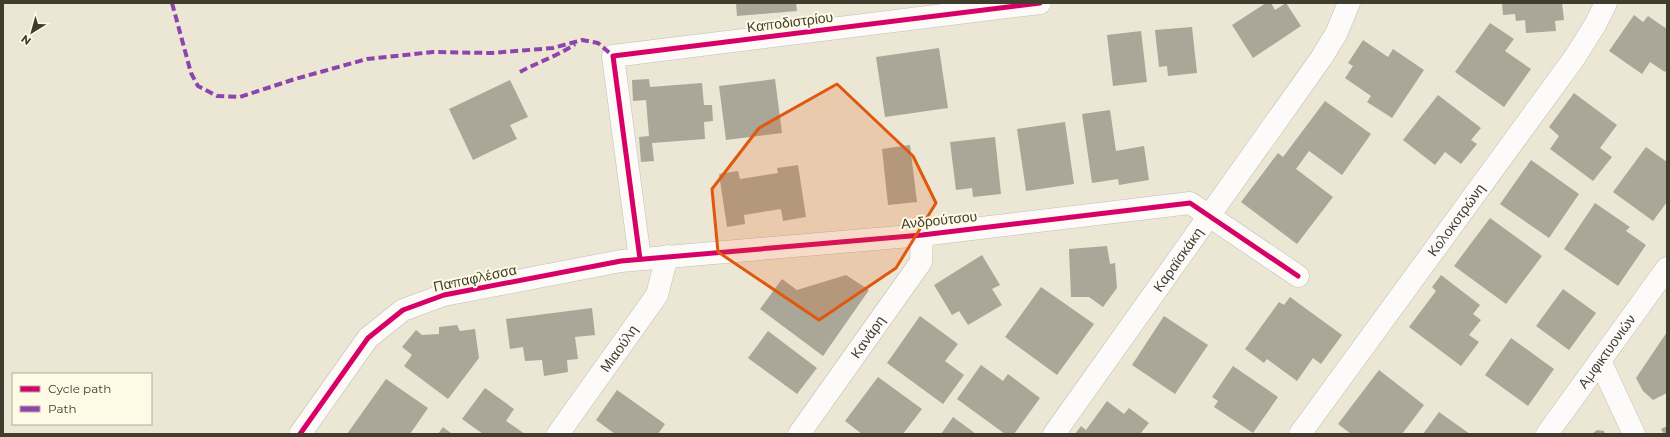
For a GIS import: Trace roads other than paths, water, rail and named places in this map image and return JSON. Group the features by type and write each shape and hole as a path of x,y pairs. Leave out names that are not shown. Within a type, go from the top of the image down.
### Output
{"street":[{"name":"Καποδιστρίου","path":"640,259 613,56 1040,3"},
{"name":"Καραϊσκάκη","path":"1054,434 1322,57 1339,27 1349,3"},
{"name":"Κολοκοτρώνη","path":"1300,434 1576,57 1606,3"},
{"name":"Ανδρούτσου","path":"667,256 922,235 1190,203 1298,276"},
{"name":"Κανάρη","path":"799,434 921,262 922,235"},
{"name":"Παπαφλέσσα","path":"300,434 368,338 403,310 444,295 621,261 667,256"},
{"name":"Μιαούλη","path":"558,434 657,295 667,256"},
{"name":"Αμφικτυονιών","path":"1553,430 1600,361 1667,268"},
{"path":"1600,361 1634,434"}]}
